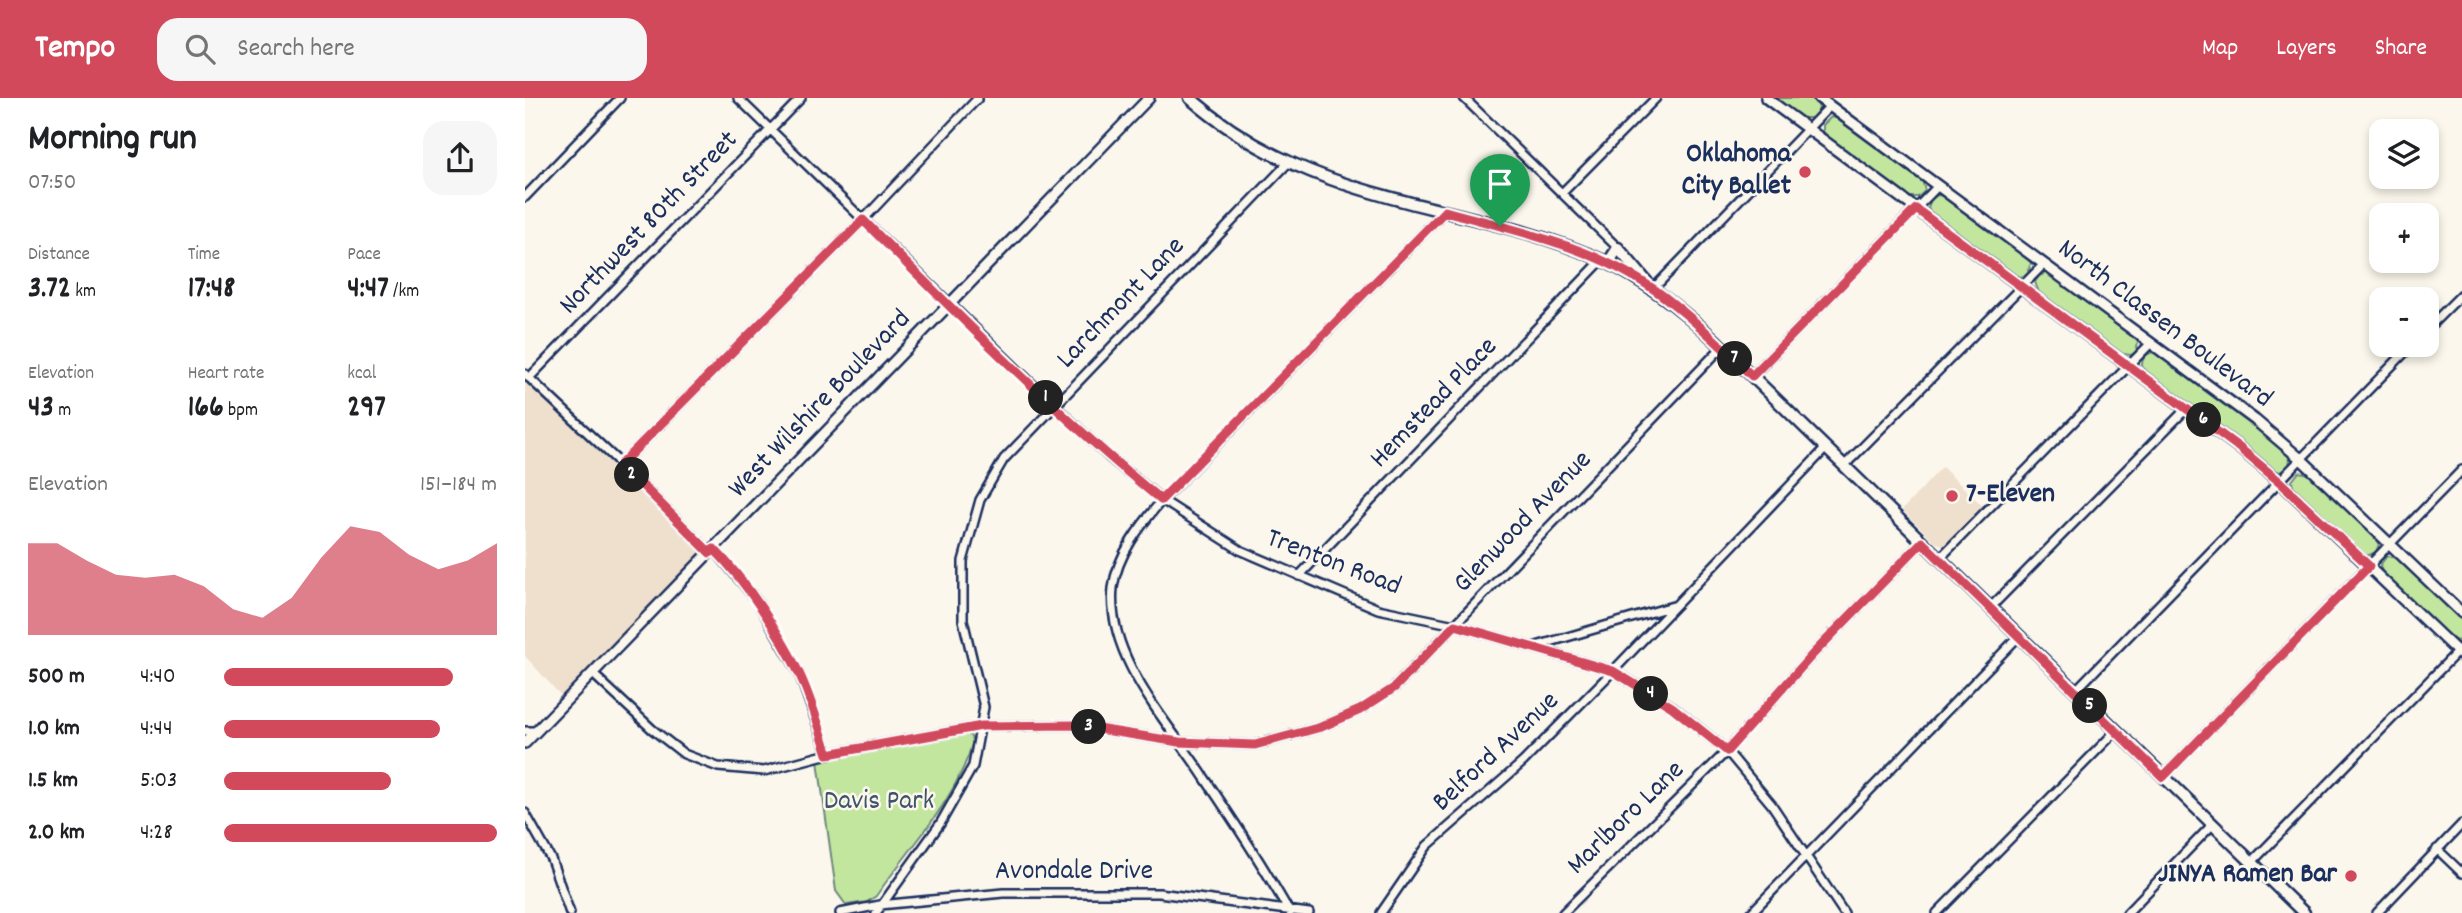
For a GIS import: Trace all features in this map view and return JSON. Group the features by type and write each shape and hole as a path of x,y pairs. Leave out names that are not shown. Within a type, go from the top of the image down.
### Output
{"main road":[{"path":"1190,98 1242,136 1289,162 1348,185 1554,241 1605,262 1653,289 1722,347 2304,913"},
{"path":"1605,262 1618,248 1653,289"}],"street":[{"path":"525,197 620,98"},
{"name":"Trenton Road","path":"738,98 1053,405 1161,500 1240,550 1378,609 1455,625 1613,671 1672,707 1727,751 1772,805 1844,913"},
{"name":"Northwest 80th Street","path":"527,376 801,98"},
{"path":"621,464 863,220 978,98"},
{"name":"West Wilshire Boulevard","path":"525,743 1149,98"},
{"path":"1464,98 1618,248"},
{"path":"1562,193 1656,98"},
{"name":"North Classen Boulevard","path":"1766,98 2187,408 2280,482 2461,651"},
{"name":"North Classen Boulevard","path":"1819,98 2240,408 2302,460 2462,613"},
{"path":"1653,289 1830,106"},
{"name":"Larchmont Lane","path":"876,913 940,824 973,766 984,707 963,620 963,561 980,500 1004,459 1053,405 1289,162"},
{"path":"1752,376 1938,186"},
{"path":"1289,912 1124,653 1114,624 1113,587 1126,550 1143,522 1161,500 1445,211"},
{"name":"Hemstead Place","path":"1299,576 1605,262"},
{"path":"1845,467 2044,264"},
{"path":"2439,317 2462,294"},
{"path":"1939,559 2151,343"},
{"name":"Glenwood Avenue","path":"593,674 652,729 684,754 717,766 764,771 828,754 982,726 1073,725 1179,742 1255,745 1321,727 1360,710 1394,688 1722,347"},
{"path":"2075,691 2401,357"},
{"path":"527,376 712,551 757,601 799,673 828,754"},
{"path":"1990,608 2187,408"},
{"name":"Belford Avenue","path":"1381,913 1427,846 1523,762 1826,448"},
{"path":"2163,777 2462,470"},
{"name":"Marlboro Lane","path":"1563,913 1727,751 1812,655 1922,542"},
{"path":"1533,648 1676,605"},
{"path":"1751,913 2019,636"},
{"path":"2251,863 2461,651"},
{"path":"525,731 537,731"},
{"path":"1937,913 2116,731"},
{"path":"525,813 551,859 571,913"},
{"path":"2377,913 2462,824"},
{"path":"2127,913 2213,825"},
{"path":"2437,849 2462,873"},
{"name":"Avondale Drive","path":"842,913 880,905 1003,893 1159,893 1309,913"}],"shaded area":[{"path":"525,380 701,551 701,556 563,698 525,656"},
{"path":"1942,467 1984,507 1948,543 1942,545 1935,542 1902,510"}],"green space":[{"path":"1775,98 1812,98 1819,109 1813,118 1803,118"},
{"path":"1831,117 1841,119 1922,179 1925,191 1918,197 1910,197 1827,136 1823,125"},
{"path":"1938,195 1945,196 2027,257 2031,263 2028,274 2021,277 2014,275 1930,212 1928,208 1931,199"},
{"path":"2046,273 2134,335 2138,343 2136,352 2131,355 2122,354 2039,293 2035,282 2039,276"},
{"path":"2154,352 2242,415 2286,452 2290,459 2289,466 2280,472 2271,469 2235,438 2146,372 2142,366 2143,360"},
{"path":"2299,472 2310,474 2377,537 2379,544 2376,552 2367,556 2361,553 2294,490 2292,481"},
{"path":"2387,556 2398,558 2462,619 2462,639 2457,641 2450,638 2383,575 2380,565"},
{"name":"Davis Park","path":"964,732 970,735 973,742 944,804 876,896 867,902 846,905 836,891 818,761"}],"place":[{"name":"Oklahoma City Ballet","path":"1805,172"},
{"name":"7-Eleven","path":"1952,496"},
{"name":"JINYA Ramen Bar","path":"2351,876"}],"route":[{"path":"1916,209 2237,446 2280,482 2369,566 2163,777 1922,542 1812,655 1727,751 1672,707 1613,671 1455,625 1394,688 1360,710 1321,727 1255,745 1179,742 1073,725 982,726 828,754 799,673 757,601 724,559 714,549 710,553 621,464 863,220 949,306 1109,457 1161,500 1445,211 1500,226 1554,241 1631,275 1678,307 1752,376 1916,209"}]}
